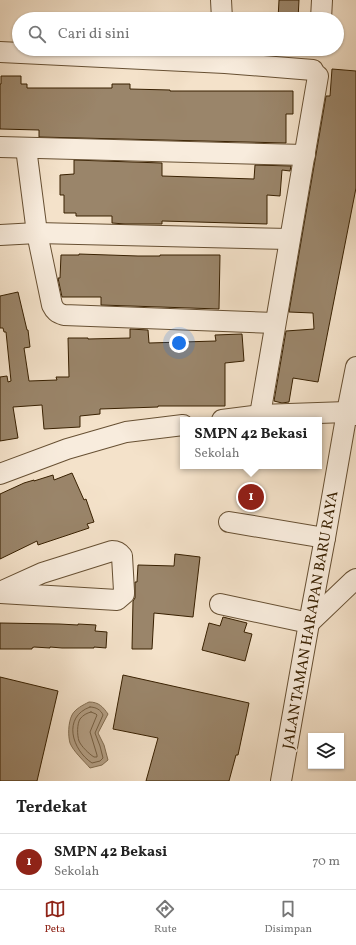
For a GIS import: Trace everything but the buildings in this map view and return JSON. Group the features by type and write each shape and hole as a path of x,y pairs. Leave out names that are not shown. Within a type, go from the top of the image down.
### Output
{"street":[{"path":"221,0 222,12"},
{"path":"321,12 322,0"},
{"path":"0,52 12,52"},
{"path":"225,56 315,73 305,154 289,239 260,415"},
{"path":"0,147 305,154"},
{"path":"26,148 37,233 52,305 58,314 275,323"},
{"path":"0,235 37,233 289,239"},
{"name":"JALAN TAMAN HARAPAN BARU RAYA","path":"281,781 325,538 352,413 356,367"},
{"path":"245,417 260,415 352,413"},
{"path":"0,474 67,448 126,432 180,425"},
{"path":"229,522 325,538"},
{"path":"112,551 116,551 122,556 124,594 117,600 0,593 42,573 112,551"},
{"path":"220,604 309,623 356,579"}],"water":[{"path":"89,702 100,705 108,714 98,733 104,745 108,760 102,765 90,768 76,753 69,740 70,722 73,713 79,707"}],"place":[{"name":"SMPN 42 Bekasi","path":"251,497"}]}
